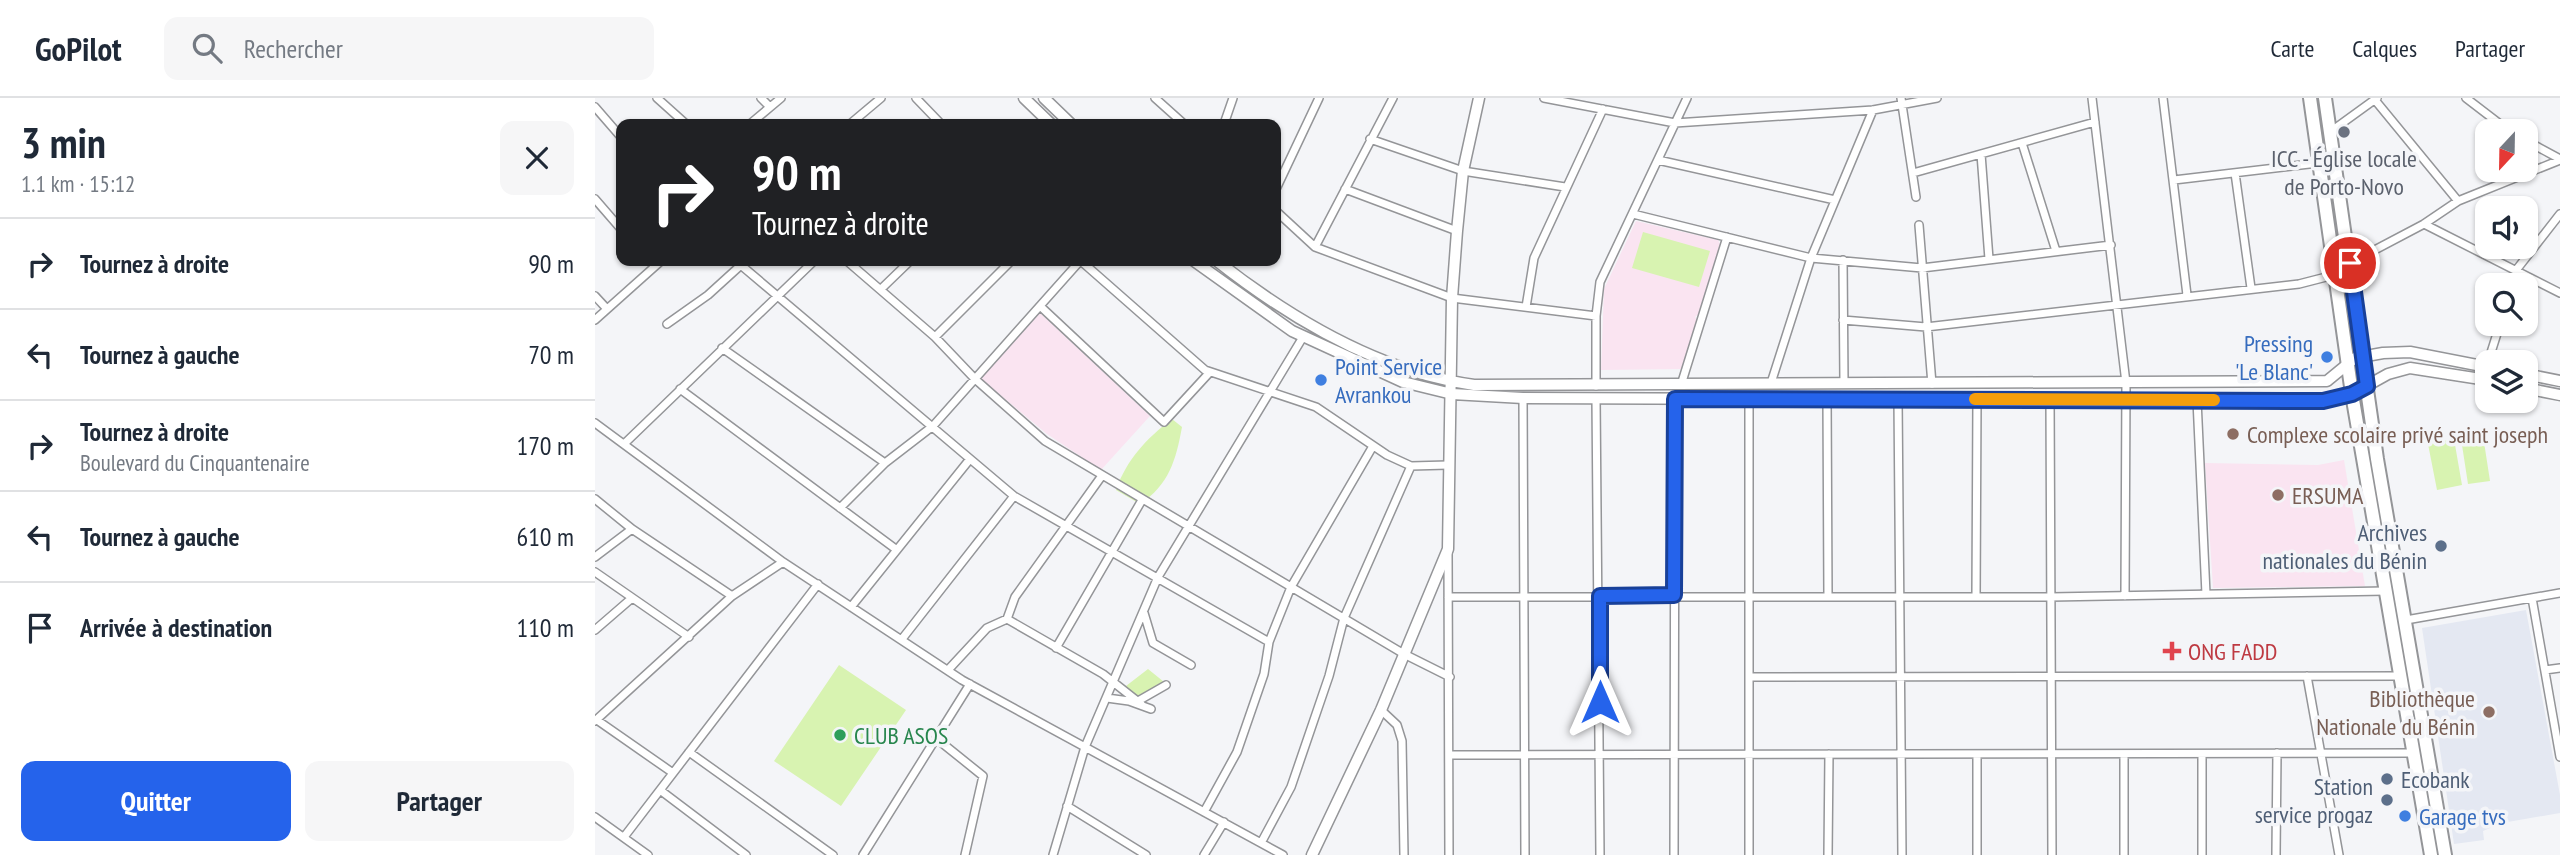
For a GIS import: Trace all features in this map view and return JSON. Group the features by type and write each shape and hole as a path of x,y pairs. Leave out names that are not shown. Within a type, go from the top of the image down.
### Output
{"highway":[{"path":"2309,98 2347,363 2431,855"},
{"path":"2325,98 2362,356 2445,855"}],"main road":[{"path":"1024,98 1046,119"},
{"path":"1044,98 1066,119"},
{"path":"1312,855 1381,710 1448,549 1452,298 1463,171 1479,98"},
{"path":"1201,266 1258,309 1303,337 1403,382 1428,391 1452,394 1523,398 2323,401 2352,394 2394,372 2410,368 2475,378"},
{"path":"1224,266 1312,325 1400,367 1452,382 1492,386 2327,382 2347,363 2362,356 2410,352 2475,363"},
{"path":"2538,377 2560,381"},
{"path":"2538,391 2560,395"}],"street":[{"path":"657,98 680,119"},
{"path":"761,98 770,107"},
{"path":"756,119 781,98"},
{"path":"856,119 881,98"},
{"path":"916,98 936,119"},
{"path":"1155,98 1178,119"},
{"path":"1226,119 1233,98"},
{"path":"1281,178 1319,98"},
{"path":"1315,247 1394,98"},
{"path":"1544,98 1675,123 1873,110 1901,101 1937,98"},
{"path":"1595,386 1596,316 1600,282 1687,98"},
{"path":"2092,98 2119,305 2126,383 2125,596"},
{"path":"2163,98 2187,295"},
{"path":"2466,98 2493,119"},
{"path":"2330,132 2376,99 2458,201"},
{"path":"1901,101 1916,197"},
{"path":"595,107 616,131"},
{"path":"1527,307 1534,258 1603,109"},
{"path":"1771,383 1811,258 1873,110"},
{"path":"1913,173 2095,122"},
{"path":"1370,139 1463,171 1565,187"},
{"path":"2022,143 2056,251"},
{"path":"2538,147 2560,159"},
{"path":"1981,154 1989,259"},
{"path":"2350,263 2424,224 2458,201 2560,159"},
{"path":"1658,160 1835,200"},
{"path":"2174,180 2318,163"},
{"path":"2235,173 2251,288"},
{"path":"1345,189 1457,231"},
{"path":"595,199 616,223"},
{"path":"1633,214 1811,258 1922,268 2111,245"},
{"path":"2516,273 2560,214"},
{"path":"1281,216 1315,247 1452,298 1596,316"},
{"path":"2424,224 2560,293"},
{"path":"1919,225 1932,384"},
{"path":"1681,385 1727,237"},
{"path":"1843,260 1844,383"},
{"path":"595,320 648,266"},
{"path":"667,324 708,295 736,266"},
{"path":"743,266 1014,496 1269,642"},
{"path":"624,444 809,266"},
{"path":"853,266 935,337 975,379 1045,442 1404,654 1450,677"},
{"path":"881,289 905,266"},
{"path":"935,337 1006,266"},
{"path":"840,508 885,463 933,426 1076,266"},
{"path":"1086,266 1199,366 1330,414 1373,446 1412,466 1448,465"},
{"path":"1843,320 1926,327 2299,284 2334,275"},
{"path":"595,296 607,309"},
{"path":"1040,306 1164,422 1210,372"},
{"path":"1053,855 1085,747 1158,578 1273,391 1303,337"},
{"path":"722,348 885,463"},
{"path":"680,389 897,550"},
{"path":"1523,398 1525,855"},
{"path":"1596,398 1600,596 1600,855"},
{"path":"1828,398 1828,596"},
{"path":"1674,855 1675,399"},
{"path":"1749,399 1749,855"},
{"path":"1898,399 1903,677 1902,855"},
{"path":"1976,597 1977,399"},
{"path":"2050,399 2052,855"},
{"path":"2197,400 2206,594"},
{"path":"595,423 783,562 970,684 1283,855"},
{"path":"1204,812 1237,752 1264,674 1269,642 1291,587 1373,446"},
{"path":"852,607 970,460"},
{"path":"1261,843 1294,779 1329,676 1344,618 1412,466"},
{"path":"1007,620 1011,603 1101,477"},
{"path":"902,639 1014,496"},
{"path":"595,499 632,529 732,596"},
{"path":"1056,648 1142,500"},
{"path":"595,557 632,529"},
{"path":"1448,549 1449,855"},
{"path":"673,773 596,720 732,596 783,562"},
{"path":"595,572 689,637"},
{"path":"624,837 818,584"},
{"path":"1448,597 2051,597 2387,591"},
{"path":"2406,620 2560,593"},
{"path":"595,630 632,598"},
{"path":"2532,598 2560,757"},
{"path":"1143,612 1153,643 1191,665"},
{"path":"1007,620 1115,682 1139,703 1151,709"},
{"path":"948,670 987,628 1007,620"},
{"path":"2545,670 2560,668"},
{"path":"2307,676 2339,855"},
{"path":"1749,677 2401,676"},
{"path":"863,855 970,684"},
{"path":"1107,698 1139,703 1166,685"},
{"path":"1381,710 1397,725 1402,741 1403,855"},
{"path":"937,739 983,776 965,855"},
{"path":"689,752 833,855"},
{"path":"1450,755 2414,753"},
{"path":"1828,855 1829,754"},
{"path":"1977,754 1977,855"},
{"path":"2124,754 2124,855"},
{"path":"2202,754 2202,855"},
{"path":"2276,855 2277,754"},
{"path":"660,790 747,855"},
{"path":"1067,806 1146,855"},
{"path":"595,817 648,855"},
{"path":"1204,855 1224,822"}],"shaded area":[{"path":"1636,221 1718,240 1720,244 1700,313 1695,317 1697,320 1683,369 1601,370 1604,289"},
{"path":"1040,313 1150,416 1101,470 1047,434 981,379"},
{"name":"ERSUMA","path":"2344,460 2365,586 2213,588 2205,463 2318,465"},
{"name":"Bibliothèque Nationale du Bénin","path":"2526,610 2560,795 2560,813 2502,823 2483,831 2484,840 2454,844 2422,628"}],"green space":[{"path":"1643,232 1710,251 1699,287 1632,268"},
{"path":"1172,419 1182,427 1174,461 1158,489 1140,504 1116,490 1138,450"},
{"path":"2454,439 2462,485 2437,490 2428,444"},
{"path":"2484,442 2490,481 2468,484 2462,445"},
{"name":"CLUB ASOS","path":"839,665 906,710 841,806 774,761"},
{"path":"1148,669 1169,686 1140,702 1126,686"}],"slow traffic":[{"path":"1975,399 2214,400"}],"place":[{"name":"ICC - Église locale de Porto-Novo","path":"2344,132"},
{"name":"Pressing 'Le Blanc'","path":"2327,357"},
{"name":"Point Service Avrankou","path":"1321,380"},
{"name":"Complexe scolaire privé saint joseph","path":"2233,434"},
{"name":"ERSUMA","path":"2278,495"},
{"name":"Archives nationales du Bénin","path":"2441,546"},
{"name":"ONG FADD","path":"2172,651"},
{"name":"Bibliothèque Nationale du Bénin","path":"2489,712"},
{"name":"CLUB ASOS","path":"840,735"},
{"name":"Ecobank","path":"2387,779"},
{"name":"Station service progaz","path":"2387,800"},
{"name":"Garage tvs","path":"2405,816"}],"route":[{"path":"1600,702 1600,596 1674,595 1675,399 2323,401 2352,394 2367,386 2350,263"}]}
